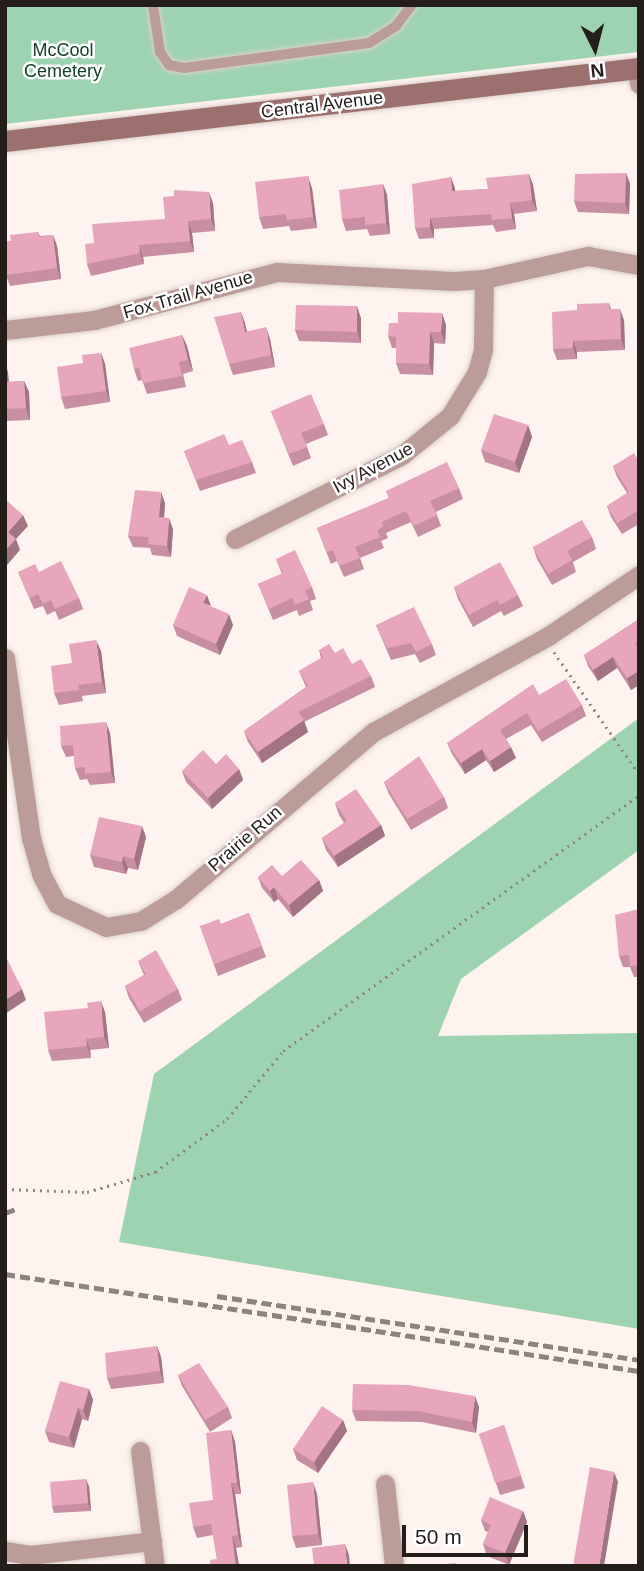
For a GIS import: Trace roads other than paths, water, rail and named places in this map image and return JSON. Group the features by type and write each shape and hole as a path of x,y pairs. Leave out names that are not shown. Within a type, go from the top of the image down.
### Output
{"street":[{"name":"Central Avenue","path":"5,141 638,74"},
{"path":"491,278 588,256 639,265"},
{"name":"Fox Trail Avenue","path":"5,330 94,320 277,272 491,278"},
{"name":"Ivy Avenue","path":"235,539 402,455 431,435 450,416 477,372 491,278"},
{"name":"Prairie Run","path":"5,658 31,838 41,874 57,904 80,918 106,926 141,920 175,900 373,732 544,638 639,575"},
{"path":"140,1451 155,1566"},
{"path":"385,1484 394,1566"},
{"path":"5,1551 30,1555 152,1541"},
{"path":"5,1566 30,1555"}],"lane":[{"path":"153,5 160,52 169,65 184,68 369,43 396,26 412,5"}],"railway":[{"path":"5,1213 16,1209"},
{"path":"5,1274 639,1371"},
{"path":"217,1296 639,1360"}],"park label":[{"name":"McCool Cemetery","path":"63,61"}]}
